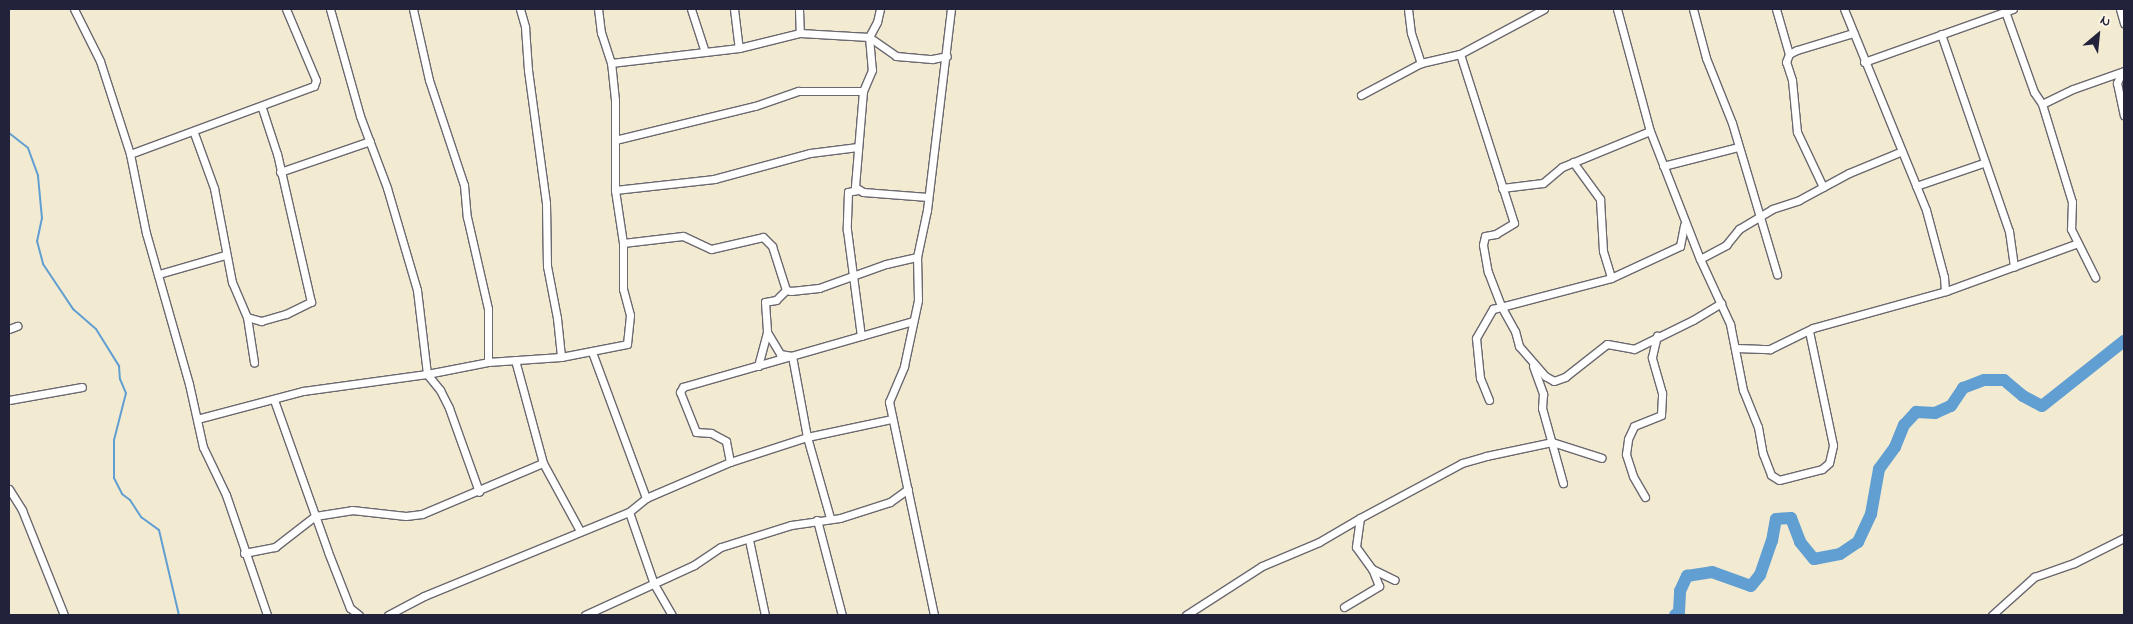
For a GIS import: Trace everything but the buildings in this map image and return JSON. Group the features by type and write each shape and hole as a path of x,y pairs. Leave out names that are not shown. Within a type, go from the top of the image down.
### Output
{"street":[{"path":"74,9 100,61 130,154 146,234 159,274 203,447 226,495 244,553 267,615"},
{"path":"130,154 194,133 309,89 316,80 286,9"},
{"path":"330,9 417,290 427,374 440,390 449,408 479,492"},
{"path":"413,9 429,80 464,186 466,217 488,309 488,362"},
{"path":"520,9 525,27 528,70 546,203 547,266 558,318 561,356"},
{"path":"197,419 274,400 304,390 427,374 488,362 561,356 623,347 630,339 630,315 623,289 623,243 615,190 615,140 611,64 601,32 598,9"},
{"path":"691,9 706,52"},
{"path":"734,9 740,48"},
{"path":"799,9 800,33"},
{"path":"858,190 855,187 863,91 872,70 869,37 878,22 880,9"},
{"path":"934,615 890,402 904,366 918,300 917,257 928,197 947,56 951,9"},
{"path":"1408,9 1411,33 1421,63"},
{"path":"1360,95 1421,63 1460,54 1544,9"},
{"path":"1617,9 1650,131 1700,259 1721,302 1736,348 1743,390 1758,427 1763,454 1771,475 1779,480 1786,480 1822,469 1829,463 1833,446 1809,332"},
{"path":"1693,9 1706,58 1738,147 1777,274"},
{"path":"1776,9 1788,54 1786,66 1792,80 1797,132 1824,187"},
{"path":"1844,9 1916,186 1942,267 1945,290"},
{"path":"1864,62 1941,34 2006,14 2013,9"},
{"path":"2120,9 2124,23"},
{"path":"2006,14 2034,92 2042,104 2072,202 2069,222 2095,277"},
{"path":"611,64 740,48 800,33 869,37 896,56 932,59 947,56"},
{"path":"1788,54 1853,33"},
{"path":"1941,34 1983,163 2008,231 2014,267"},
{"path":"1460,54 1514,223 1485,236 1483,245 1501,306 1515,331 1518,346 1554,380"},
{"path":"2042,104 2073,89 2122,73"},
{"path":"2122,73 2117,83 2124,115"},
{"path":"2110,78 2117,83"},
{"path":"615,140 755,106 798,92 863,91"},
{"path":"247,317 261,321 286,314 311,302 280,172 262,108"},
{"path":"1502,188 1543,183 1573,162 1650,131"},
{"path":"194,133 214,188 225,255 247,317 254,362"},
{"path":"280,172 370,141"},
{"path":"615,190 714,178 810,153 858,147"},
{"path":"1663,166 1738,147"},
{"path":"1700,259 1726,246 1739,229 1759,217 1902,151"},
{"path":"1573,162 1600,199 1603,251 1611,278"},
{"path":"1916,186 1983,163"},
{"path":"862,336 847,230 848,192 858,190 928,197"},
{"path":"1489,400 1480,378 1476,338 1493,309 1611,278 1680,246 1684,238 1684,220"},
{"path":"623,243 683,236 711,249 762,237 772,246 786,290"},
{"path":"1736,348 1770,349 1809,332 1945,290 2078,243"},
{"path":"159,274 225,255"},
{"path":"758,366 767,332 765,302 776,300 786,290 818,288 854,277 886,264 917,257"},
{"path":"1543,394 1554,380 1565,377 1607,344 1634,349 1657,336 1693,320 1721,302"},
{"path":"730,462 726,441 711,433 696,432 680,392 683,387 914,322"},
{"path":"9,329 17,326"},
{"path":"767,332 780,354 792,356"},
{"path":"1645,497 1633,476 1626,454 1628,439 1634,426 1661,415 1662,393 1652,356 1657,336"},
{"path":"592,352 646,498"},
{"path":"792,356 807,438 830,518"},
{"path":"515,360 543,463 580,531"},
{"path":"1531,360 1543,394 1542,408 1563,483"},
{"path":"9,400 82,387"},
{"path":"274,400 350,608 359,615"},
{"path":"388,615 424,596 629,512 646,498 730,462 807,438 892,419"},
{"path":"1186,615 1262,566 1319,542 1462,463 1552,442 1602,458"},
{"path":"244,553 275,547 315,516 352,510 406,516 422,514 479,492 543,463"},
{"path":"585,615 694,565 722,547 749,540 790,525 830,518 890,502 908,489"},
{"path":"9,490 22,510 64,615"},
{"path":"629,512 654,584 672,615"},
{"path":"1344,607 1379,586 1372,569 1356,547 1360,518"},
{"path":"817,520 842,615"},
{"path":"1992,615 2034,577 2074,563 2124,538"},
{"path":"749,540 765,615"},
{"path":"1372,569 1395,580"}],"waterway":[{"path":"9,133 28,148 38,176 42,218 37,241 43,264 73,309 96,329 119,366 120,379 126,393 114,440 114,478 122,494 130,500 141,517 159,530 179,615"},
{"path":"1675,615 1679,612 1680,591 1687,576 1712,572 1751,586 1760,575 1772,541 1776,519 1791,518 1800,542 1814,559 1840,554 1858,542 1871,514 1879,469 1895,447 1904,425 1916,412 1935,413 1951,406 1963,388 1984,380 2004,380 2023,396 2042,406 2124,341"}]}
